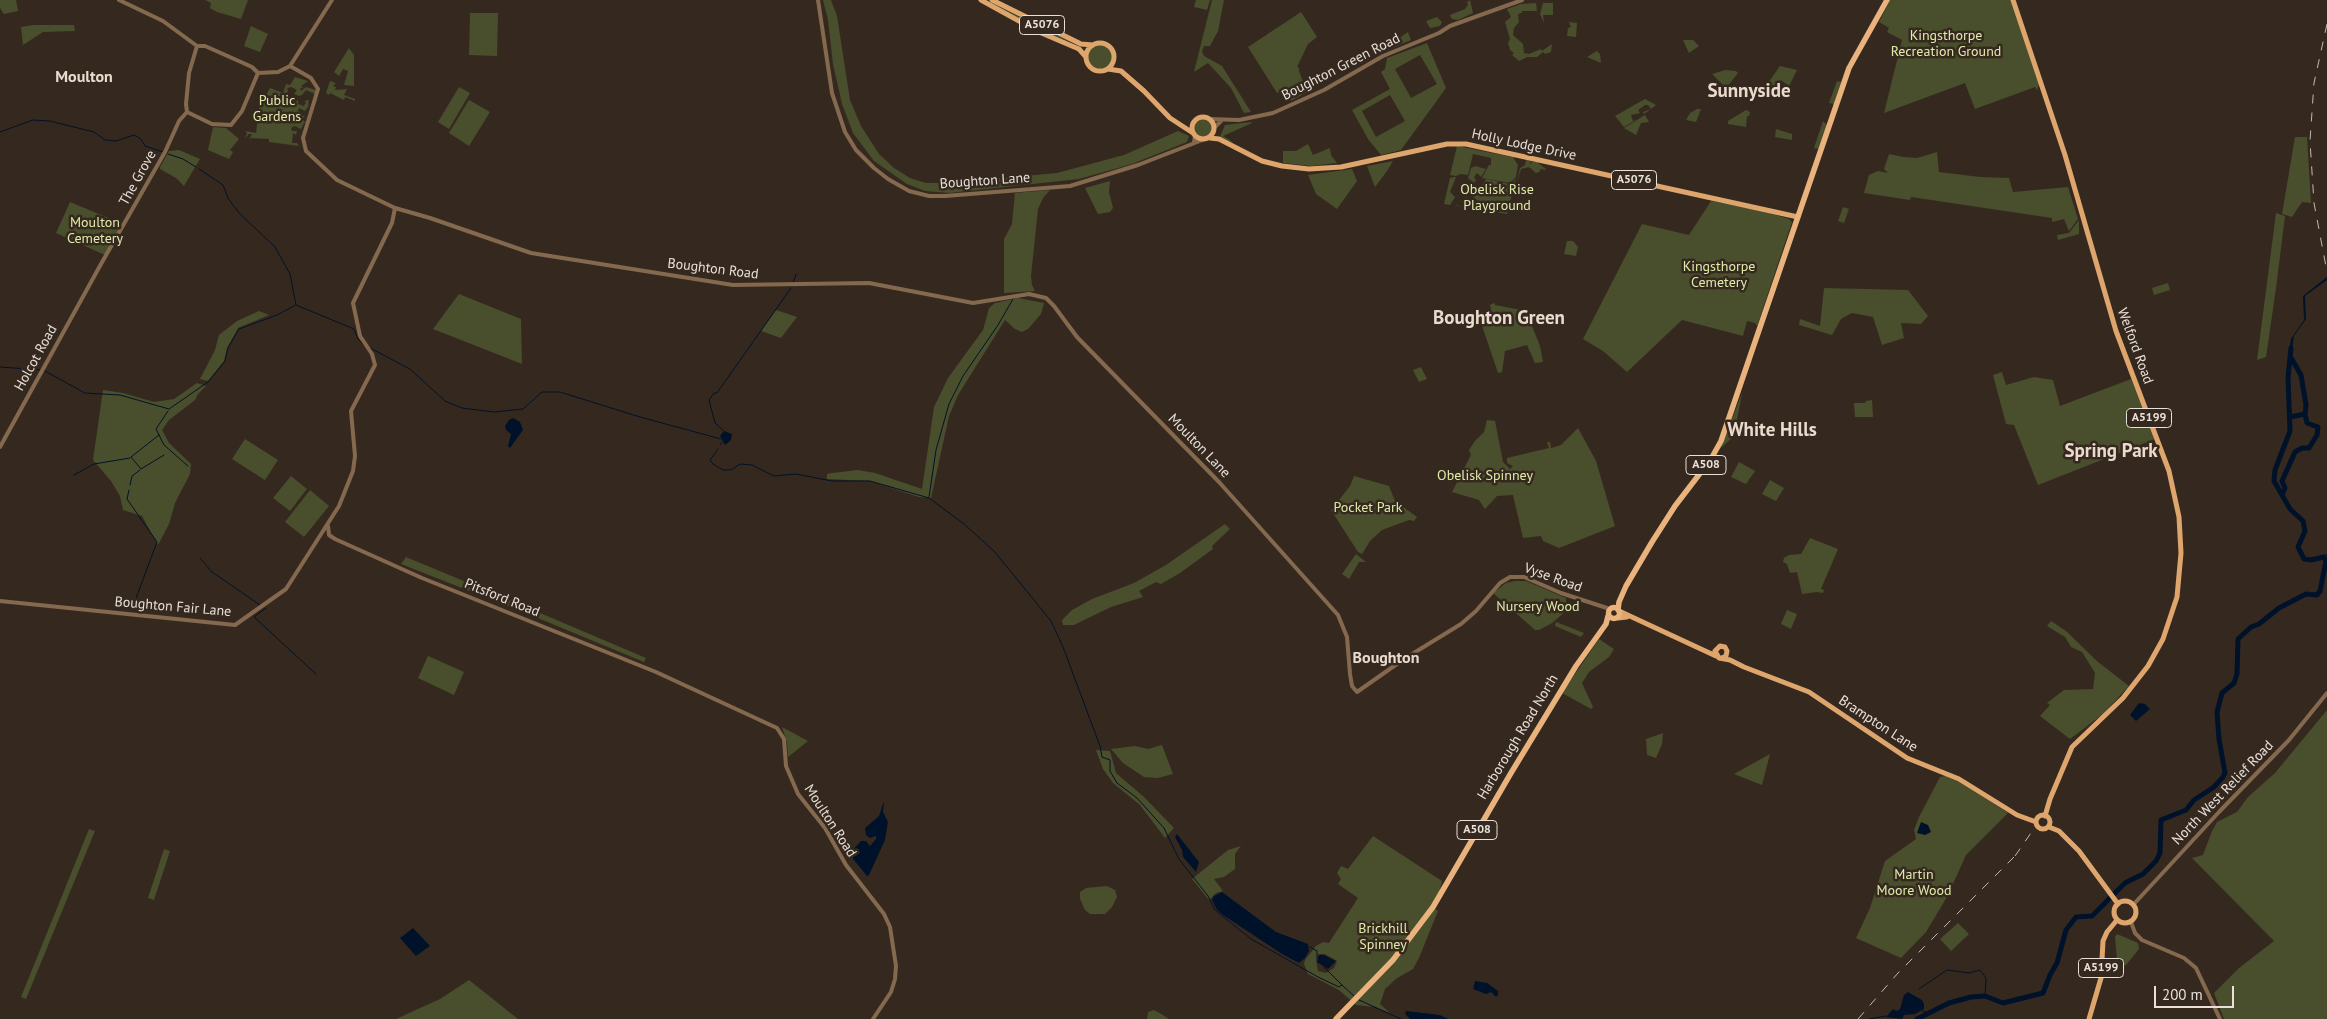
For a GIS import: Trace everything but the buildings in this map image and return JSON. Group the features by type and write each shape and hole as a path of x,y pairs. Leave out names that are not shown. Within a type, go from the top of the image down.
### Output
{"highway":[{"name":"A508","path":"1598,636 1673,509 1717,448 1737,400 1849,68 1887,0"},
{"path":"1612,611 1613,619 1617,618"},
{"path":"1612,611 1617,618"},
{"name":"A508","path":"1598,636 1617,618"},
{"name":"Harborough Road North","path":"1336,1019 1399,953 1437,902 1510,773 1598,636"}],"main road":[{"path":"983,0 1040,32 1079,49 1086,57 1092,69 1121,71"},
{"name":"A5076","path":"992,0 1083,45 1093,45"},
{"name":"Welford Road","path":"2013,0 2065,155 2116,331 2169,471 2177,509 2182,553 2177,597 2163,638 2148,666 2123,698 2072,747 2050,799 2046,816"},
{"path":"1086,57 1087,51 1093,45 1106,44 1112,50 1121,71 1176,122 1194,134 1207,138 1214,129"},
{"path":"1107,69 1112,64 1114,57"},
{"path":"1176,122 1193,121 1200,118 1209,120 1219,139"},
{"path":"1193,121 1191,127 1194,134"},
{"name":"Holly Lodge Drive","path":"1207,138 1219,139 1258,160 1282,166 1310,169 1341,167 1446,144 1466,144 1798,217"},
{"name":"Brampton Lane","path":"1612,611 1719,657 1813,694 1906,758 1959,779 2013,813 2036,822"},
{"path":"1617,618 1630,618"},
{"path":"1703,650 1723,646 1732,661"},
{"path":"1716,648 1719,657 1726,656 1727,651"},
{"path":"2051,826 2041,829 2036,822 2039,817 2046,816 2051,826 2079,851 2118,904"},
{"path":"2126,902 2133,905 2136,915 2131,922 2123,923 2117,920 2114,912 2118,904 2126,902"},
{"name":"A5199","path":"2089,1019 2100,985 2102,941 2106,932 2117,920"}],"street":[{"path":"119,0 156,17 197,46 209,48 249,65 258,73 278,72 290,66 332,0"},
{"name":"Boughton Lane","path":"818,0 832,93 845,132 856,150 874,168 888,179 909,191 929,196 945,196 1070,186 1138,165 1207,138"},
{"name":"Boughton Green Road","path":"1209,120 1224,121 1251,118 1273,112 1324,90 1383,56 1438,34 1450,26 1522,0"},
{"path":"197,46 189,73 187,112 212,124 230,125 242,111 258,73"},
{"name":"Boughton Road","path":"290,66 311,78 318,89 302,138 304,149 337,180 395,208 531,253 733,285 869,283 980,303 1015,295 1035,294"},
{"name":"The Grove","path":"78,307 166,152 178,121 187,112"},
{"name":"Boughton Green Road","path":"1214,129 1217,124 1224,121"},
{"path":"1190,146 1196,140 1194,134"},
{"name":"Boughton Fair Lane","path":"0,601 235,625 286,590 320,535 328,526 344,497 354,465 351,410 375,365 372,354 358,330 353,300 392,223 395,208"},
{"name":"Moulton Lane","path":"1035,294 1051,302 1077,338 1224,488 1341,620 1348,638 1351,680 1357,692"},
{"name":"Holcot Road","path":"0,447 78,307"},
{"path":"320,535 329,535 328,526"},
{"name":"Pitsford Road","path":"329,535 422,578 678,682"},
{"name":"Vyse Road","path":"1357,692 1408,656 1462,623 1500,583 1510,577 1524,577 1612,611"},
{"name":"Moulton Road","path":"678,682 771,724 782,734 788,771 798,794 825,828 846,866 884,914 890,927 896,966 895,979 891,992 873,1019"},
{"name":"North West Relief Road","path":"2133,905 2289,740 2327,693"},
{"path":"2131,922 2135,933 2142,940 2178,955 2196,968 2220,1019"}],"green space":[{"path":"0,0 16,0 18,11 4,14 0,8"},
{"path":"205,0 248,0 241,19 217,12 210,8 211,3"},
{"path":"823,0 831,0 837,16 850,100 861,126 879,154 894,168 910,178 926,183 949,183 1057,173 1124,155 1178,131 1189,136 1187,142 1132,164 1079,179 949,193 925,191 907,184 874,161 853,133 842,104 833,64 828,20"},
{"path":"988,0 1079,45 1045,33"},
{"path":"1196,0 1210,0 1207,10 1194,7"},
{"path":"1212,0 1224,0 1218,31 1210,46 1204,46 1202,51 1204,56 1222,66 1251,112 1244,113 1231,88 1208,63 1194,72"},
{"path":"1470,0 1473,13 1458,20 1452,19 1450,15 1465,9 1468,5 1467,2"},
{"name":"Kingsthorpe Recreation Ground","path":"1890,0 2011,0 2039,85 2037,90 2035,87 1975,109 1965,83 1884,113 1902,40 1887,32 1889,28 1879,22"},
{"path":"1536,3 1537,11 1522,11 1522,13 1518,14 1519,22 1514,28 1513,35 1523,44 1524,53 1529,54 1541,49 1542,51 1552,44 1551,52 1545,54 1543,52 1537,57 1527,57 1519,61 1512,55 1514,53 1510,50 1508,43 1510,39 1505,22 1511,17 1507,9 1521,4"},
{"path":"1543,3 1553,3 1553,15 1543,15 1544,23 1540,14"},
{"path":"1301,12 1317,37 1308,44 1297,67 1307,92 1291,101 1284,89 1277,93 1248,47"},
{"path":"470,13 498,13 497,56 469,55"},
{"path":"1437,17 1442,22 1440,26 1430,28 1426,21"},
{"path":"1569,22 1577,23 1576,37 1567,36 1568,28 1571,27"},
{"path":"33,25 74,25 75,31 43,32 23,45 21,27"},
{"path":"251,26 268,34 260,52 244,46"},
{"path":"1408,32 1411,40 1383,52 1382,50"},
{"path":"1683,40 1693,40 1699,46 1689,53"},
{"path":"1427,43 1446,88 1401,150 1381,155 1368,139 1352,110 1390,89 1381,72 1385,69 1387,58","holes":["1420,55 1437,84 1411,98 1395,69","1390,95 1405,121 1376,137 1362,111"]},
{"path":"1100,45 1108,49 1112,57 1108,65 1100,69 1092,65 1088,57 1092,49"},
{"path":"349,48 354,55 354,86 344,85 348,71 343,69 339,76 334,72"},
{"path":"1597,51 1600,54 1601,63 1587,57"},
{"path":"1780,66 1797,70 1789,86 1781,80 1775,88 1768,83"},
{"path":"1725,70 1738,73 1726,88 1712,74"},
{"name":"Public Gardens","path":"295,77 308,81 301,86 303,87 300,89 301,91 306,87 316,90 315,94 306,90 299,96 294,94 297,90 291,87 287,88 286,95 298,101 298,104 304,106 306,102 304,101 309,100 305,111 299,108 298,111 303,113 299,114 305,116 302,119 306,123 304,123 301,129 295,126 291,128 292,131 297,131 296,135 293,133 292,143 297,143 299,146 269,142 269,139 251,138 249,140 252,134 245,138 247,133 245,131 256,133 259,108 270,88 283,93 286,84 290,85"},
{"path":"330,81 336,83 333,86 336,87 335,90 347,89 344,95 355,99 355,101 345,97 344,100 326,93"},
{"path":"1837,81 1841,82 1834,104 1829,103"},
{"path":"459,87 470,93 449,129 438,122"},
{"path":"1645,99 1656,105 1651,109 1648,105 1645,105 1638,110 1640,113 1631,115 1633,121 1636,120 1624,127 1615,116"},
{"path":"469,100 490,112 469,146 449,133"},
{"path":"1701,109 1696,122 1686,120 1690,113"},
{"path":"1746,110 1750,112 1749,116 1747,116 1746,127 1728,124 1728,121"},
{"path":"1645,115 1649,122 1641,123 1636,135 1624,128"},
{"path":"1203,119 1209,122 1212,128 1209,134 1203,137 1197,134 1194,128 1197,122"},
{"path":"1823,121 1827,125 1818,149 1814,148"},
{"path":"1251,122 1223,136 1233,142 1220,137 1225,125"},
{"path":"213,127 226,128 239,139 230,150 233,152 229,159 208,150"},
{"path":"1776,129 1792,134 1792,140 1775,137"},
{"path":"2295,137 2307,137 2311,203 2302,202 2292,217 2282,214"},
{"path":"1308,144 1313,155 1330,148 1331,155 1337,163 1312,166 1283,163 1283,151 1296,151"},
{"path":"1457,146 1513,157 1518,165 1516,177 1510,183 1482,178 1489,165 1491,165 1491,158 1473,154 1468,175 1450,175"},
{"path":"179,150 200,159 184,186 176,178 160,169 169,151"},
{"path":"1937,152 1939,172 2009,178 2013,192 2068,187 2078,219 2069,231 2064,219 2052,222 2052,218 1911,197 1910,200 1864,193 1869,175 1878,171 1888,173 1884,169 1889,154 1917,158"},
{"path":"1526,160 1531,161 1529,165 1532,162 1537,162 1547,170 1539,169 1541,171 1536,173 1529,167 1521,169 1517,183 1520,168 1525,165"},
{"path":"1393,161 1387,171 1375,187 1367,166"},
{"path":"1475,166 1486,169 1481,177 1477,173 1474,177 1476,180 1474,183 1468,178 1471,168"},
{"path":"1352,169 1357,181 1337,209 1316,194 1308,175"},
{"path":"1456,177 1450,192 1455,197 1450,205 1444,204 1450,178"},
{"name":"Obelisk Rise Playground","path":"1486,179 1510,184 1516,179 1507,214 1456,206 1457,204 1457,206 1465,207 1466,201 1463,200 1465,197 1469,200 1468,207 1477,208 1479,201 1473,198"},
{"path":"1110,181 1109,192 1113,208 1110,212 1098,214 1085,188"},
{"path":"1050,190 1043,198 1038,209 1031,276 1035,291 1004,293 1004,239 1012,224 1015,193"},
{"name":"Kingsthorpe Cemetery","path":"1711,201 1763,211 1789,219 1792,222 1757,326 1755,323 1747,321 1743,336 1682,320 1627,372 1603,351 1583,339 1642,224 1689,235"},
{"name":"Moulton Cemetery","path":"70,202 123,224 105,255 56,233"},
{"path":"1843,207 1849,209 1844,223 1838,221"},
{"path":"2276,213 2285,216 2276,288 2266,357 2257,360"},
{"path":"2079,220 2079,234 2058,240 2057,235 2069,233"},
{"path":"1567,241 1573,241 1578,247 1576,256 1564,254"},
{"path":"2168,283 2170,290 2154,295 2152,288"},
{"path":"1824,288 1908,290 1928,316 1921,324 1901,323 1904,338 1882,345 1873,317 1852,313 1841,319 1832,335 1799,325 1800,319 1820,326"},
{"path":"459,294 521,319 522,364 433,329"},
{"path":"1018,298 1044,303 1041,314 1028,329 1022,332 1015,329 1005,320 958,395 949,416 931,498 919,497 870,481 827,479 827,474 858,470 875,473 922,489 934,407 948,378 983,330 989,308 995,303"},
{"path":"1494,303 1495,305 1526,311 1540,346 1543,362 1535,363 1527,345 1505,351 1502,372 1498,373 1478,314 1491,309 1490,305"},
{"path":"776,310 797,317 781,338 761,331"},
{"path":"259,311 269,315 238,328 227,348 224,361 208,381 200,379 215,350 219,335 237,321"},
{"path":"1421,367 1427,379 1419,382 1413,370"},
{"path":"2002,372 2006,385 2034,377 2053,380 2060,406 2131,379 2155,439 2038,485 2014,425 2006,424 1993,375"},
{"path":"197,383 206,386 195,400 169,420 162,430 169,443 191,464 190,474 175,503 169,524 158,545 142,516 123,510 120,496 111,481 93,460 103,390 123,393 154,402 174,399"},
{"path":"1742,393 1734,436 1721,448 1721,447"},
{"path":"1872,400 1873,417 1855,417 1854,403 1865,403"},
{"name":"Obelisk Spinney","path":"1487,420 1495,421 1503,462 1510,469 1513,466 1507,463 1507,458 1549,448 1547,442 1550,442 1551,448 1561,445 1578,428 1596,461 1615,526 1559,548 1543,541 1541,536 1523,538 1513,495 1497,496 1485,509 1479,500 1452,492 1471,455 1469,450 1484,432"},
{"path":"245,439 278,460 265,480 232,459"},
{"path":"1739,462 1755,471 1746,484 1731,477"},
{"path":"291,476 307,489 290,511 273,498"},
{"name":"Pocket Park","path":"1354,476 1389,486 1395,501 1417,517 1414,521 1409,520 1382,530 1370,541 1362,554 1358,552 1331,510 1350,486"},
{"path":"1770,480 1784,488 1776,501 1762,494"},
{"path":"310,490 329,506 304,537 285,522"},
{"path":"1225,524 1230,529 1212,546 1213,549 1161,584 1156,582 1139,591 1143,597 1111,607 1074,625 1063,625 1062,620 1072,610 1092,599 1134,583 1166,565"},
{"path":"1810,538 1838,549 1821,589 1824,590 1823,593 1802,594 1797,572 1790,573 1787,564 1783,562 1784,558 1789,555 1801,554"},
{"path":"1356,554 1366,562 1359,562 1349,579 1342,574"},
{"path":"406,557 519,604 518,610 401,564"},
{"name":"Nursery Wood","path":"1526,581 1566,598 1566,611 1552,623 1539,630 1535,630 1493,593 1506,583"},
{"path":"1787,610 1797,614 1791,629 1781,624"},
{"path":"540,613 646,658 644,662 538,618"},
{"path":"2051,621 2066,631 2098,662 2129,686 2103,714 2070,739 2040,716 2050,705 2047,703 2064,690 2093,689 2095,673 2082,652 2071,647 2065,637 2047,626"},
{"path":"1556,622 1584,633 1581,637 1555,626"},
{"path":"1599,639 1614,649 1609,657 1589,672 1582,683 1593,707 1591,709 1562,693"},
{"path":"428,656 464,672 454,695 418,678"},
{"path":"2327,710 2327,1019 2224,1019 2214,993 2239,968 2274,941 2192,858 2203,855 2217,822 2237,812 2248,797 2275,773"},
{"path":"782,727 808,741 788,757 787,742"},
{"path":"1663,733 1662,744 1656,758 1647,755 1646,739"},
{"path":"1162,745 1173,774 1158,778 1144,777 1123,763 1111,749 1135,746 1148,749"},
{"path":"1096,750 1110,751 1116,773 1144,797 1174,828 1165,838 1140,805 1113,783 1103,769"},
{"path":"1770,754 1762,785 1734,774"},
{"name":"Martin Moore Wood","path":"1945,776 1964,784 2008,813 1966,855 1947,897 1926,932 1901,958 1856,938 1870,908 1885,861 1916,839 1914,830 1919,817 1940,777"},
{"path":"89,829 95,831 26,999 21,997"},
{"name":"Brickhill Spinney","path":"1373,836 1442,881 1435,909 1438,911 1419,958 1413,969 1397,978 1385,989 1380,1004 1390,1013 1375,1007 1356,1005 1339,990 1308,974 1304,964 1316,946 1323,942 1329,943 1358,898 1338,884 1341,879 1337,873 1341,866 1348,869","holes":["1318,954 1325,954 1337,961 1334,968 1326,973 1318,971 1316,960"]},
{"path":"1241,846 1235,854 1235,869 1224,877 1214,879 1223,891 1216,893 1209,900 1192,879 1228,850"},
{"path":"164,849 170,851 154,900 148,898"},
{"path":"1107,886 1115,890 1117,897 1112,907 1105,914 1090,914 1085,910 1080,899 1080,892 1086,888"},
{"path":"1958,923 1969,934 1951,951 1940,939"},
{"path":"2117,934 2138,943 2139,949 2126,965 2122,966 2117,960 2115,937"},
{"path":"469,980 518,1019 396,1019 440,999"},
{"path":"1154,1010 1169,1019 1147,1019 1148,1012"}],"water":[{"path":"2327,277 2327,280 2305,296 2306,319 2294,336 2291,356 2289,353 2291,339 2304,320 2303,296"},
{"path":"513,418 520,422 523,430 510,448 508,446 511,434 506,430 505,426"},
{"path":"724,431 732,434 731,440 725,445 720,436"},
{"path":"2139,703 2145,704 2150,709 2136,721 2130,715"},
{"path":"884,801 883,812 888,822 885,840 867,876 849,854 861,841 866,841 870,846 876,839 876,836 870,838 866,835 865,828 879,816"},
{"path":"1921,822 1928,825 1931,832 1925,835 1917,833"},
{"path":"1177,834 1199,862 1196,872 1183,857 1182,850 1175,837"},
{"path":"1222,892 1276,932 1308,944 1309,951 1305,958 1299,963 1223,915 1217,910 1212,900 1214,896"},
{"path":"413,928 430,946 416,956 400,938"},
{"path":"1319,955 1324,955 1336,961 1328,969 1317,962"},
{"path":"1475,981 1487,983 1498,991 1498,995 1496,997 1491,992 1486,994 1473,989"},
{"path":"1908,992 1922,1000 1924,1009 1915,1014 1904,1015 1902,1019 1886,1017 1893,1009 1897,1011 1900,1009 1904,995"},
{"path":"1406,1011 1440,1015 1448,1019 1410,1019 1405,1014"}],"waterway":[{"path":"0,132 33,120 50,121 94,132 105,140 116,141 134,135 141,139 145,146 163,152"},
{"path":"168,154 183,159 196,167"},
{"path":"199,169 223,185 228,198 239,213 275,247 290,274 296,305 354,329 358,339 366,347"},
{"path":"793,283 796,274"},
{"path":"724,431 715,423 709,400 714,393 717,393 791,288"},
{"path":"929,497 936,450 949,404 963,376 998,325 1013,299"},
{"path":"0,367 43,370 85,393 120,395 169,409 208,382 225,361 228,348 239,329 277,315 296,305"},
{"path":"370,348 410,369 445,401 462,408 494,412 523,409 542,392 560,392 640,417 721,439"},
{"path":"1917,1019 1949,1003 1971,997 1985,996 2003,1003 2043,993 2057,963 2066,930 2076,917 2092,916 2125,883 2143,874 2156,861 2160,853 2161,820 2186,810 2194,800 2214,787 2223,777 2225,773 2219,739 2217,712 2222,693 2234,683 2237,674 2238,639 2251,627 2259,624 2279,608 2306,594 2317,595 2320,591 2326,561 2324,557 2311,560 2304,559 2298,547 2305,531 2303,521 2290,509 2274,481 2275,470 2290,431 2288,378 2291,348"},
{"path":"2290,356 2301,375 2306,405 2305,414 2290,417"},
{"path":"168,411 156,429 164,445 188,466"},
{"path":"2282,495 2285,488 2282,481 2295,452 2302,448 2309,448 2317,435 2318,427 2307,423 2305,414"},
{"path":"159,435 131,457 141,469 164,455"},
{"path":"718,449 710,460 723,470 731,470 740,464 752,465 774,476 796,474 832,481 870,481 929,498 964,524 994,551 1051,621 1063,647 1100,746 1102,757 1110,760 1110,771 1117,783 1137,798 1164,828 1179,859 1208,896 1215,910 1251,939 1318,977 1339,987 1342,985 1354,996"},
{"path":"74,475 94,464 130,458"},
{"path":"130,485 132,476 140,470"},
{"path":"129,490 127,499 157,542 132,609"},
{"path":"2320,556 2327,555"},
{"path":"200,558 212,572 260,605"},
{"path":"266,608 254,617 316,674"},
{"path":"1310,947 1317,951 1317,958"},
{"path":"1324,967 1342,985"},
{"path":"1919,989 1947,970 1969,973 1980,970 1986,978 1985,996"},
{"path":"1359,1000 1401,1019"},
{"path":"1922,1011 1931,1013"},
{"path":"1869,1019 1886,1016"}],"railway":[{"path":"2327,24 2314,83 2310,141 2314,203 2327,272"},
{"path":"2015,856 2033,830"},
{"path":"1858,1019 1898,973 2020,851"}],"district":[{"name":"Moulton","path":"84,77"},
{"name":"Sunnyside","path":"1749,92"},
{"name":"Boughton Green","path":"1499,319"},
{"name":"White Hills","path":"1772,431"},
{"name":"Spring Park","path":"2111,452"},
{"name":"Boughton","path":"1386,658"}]}
